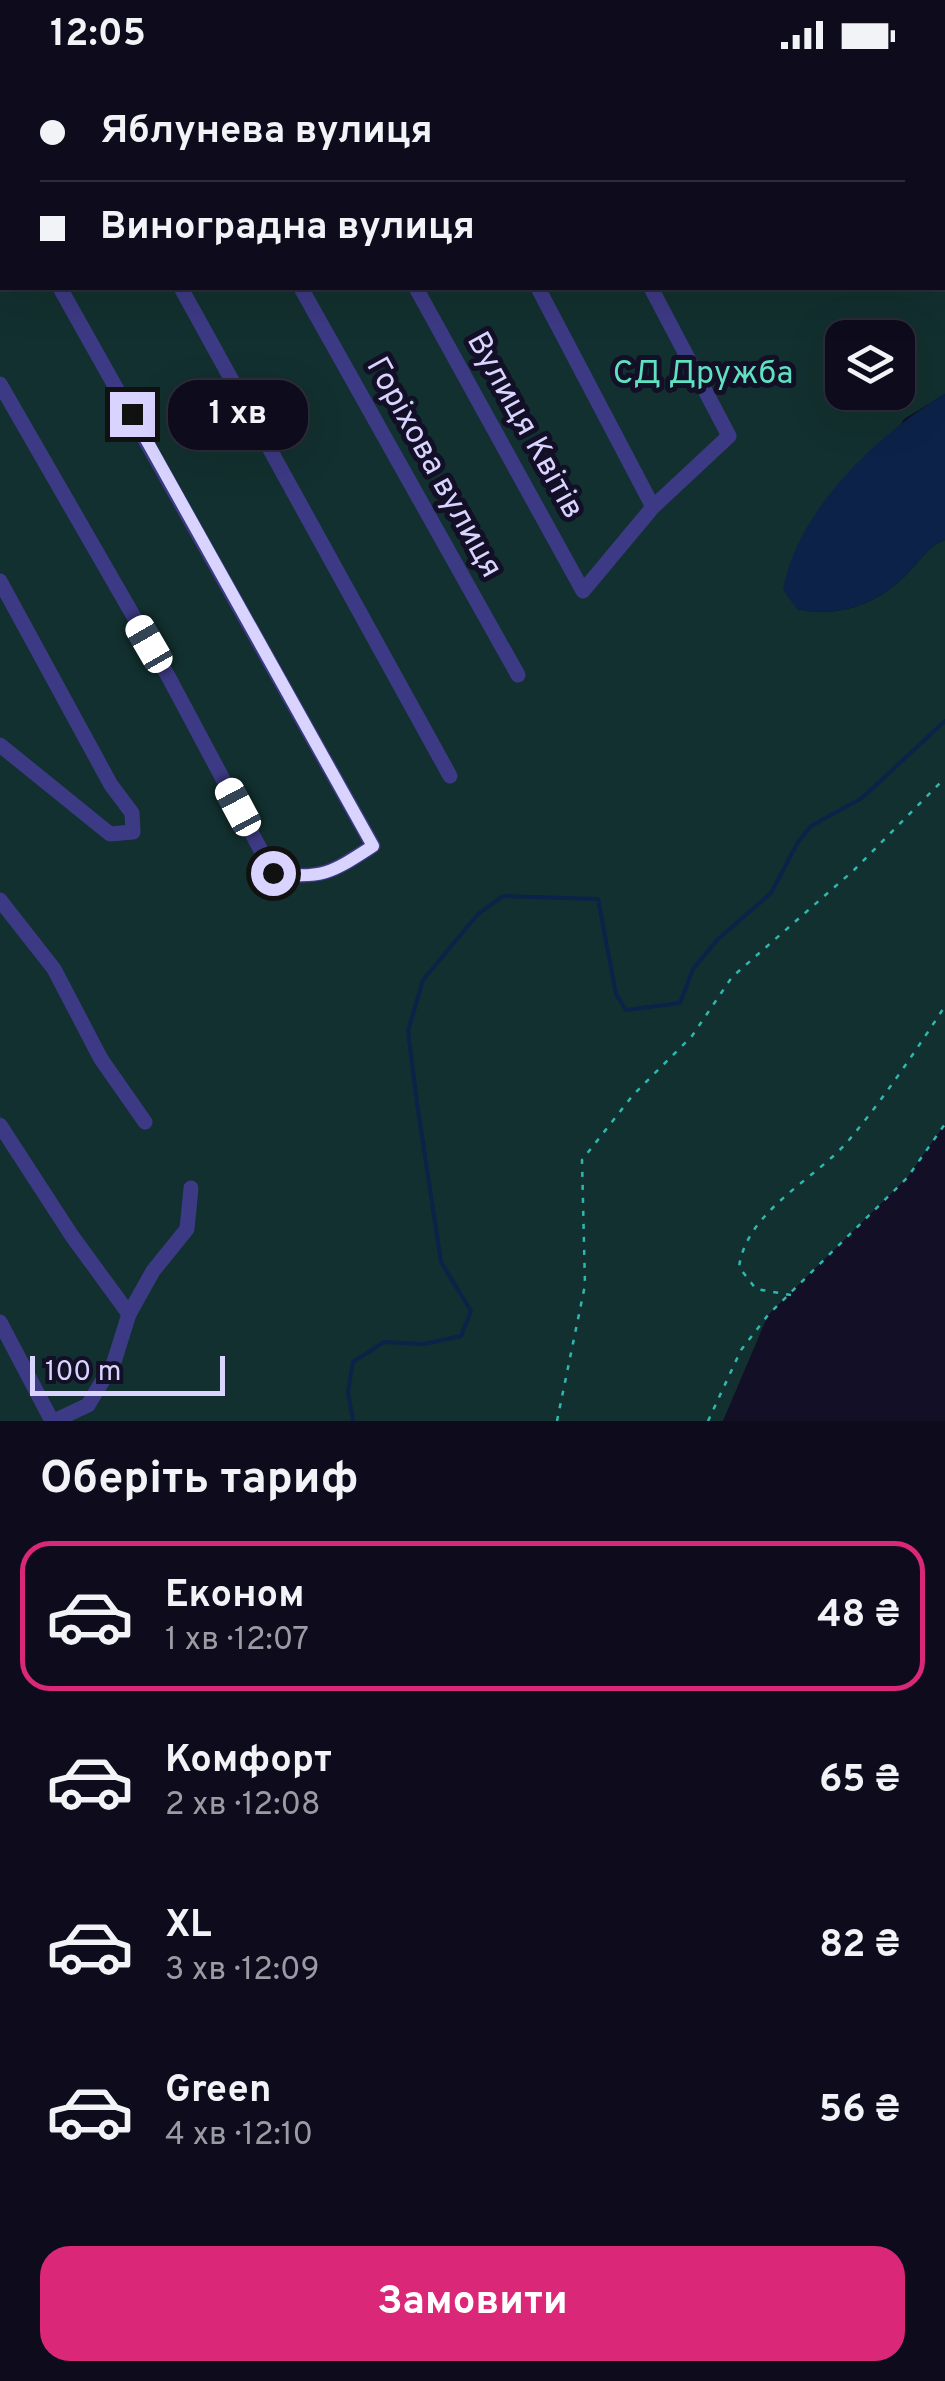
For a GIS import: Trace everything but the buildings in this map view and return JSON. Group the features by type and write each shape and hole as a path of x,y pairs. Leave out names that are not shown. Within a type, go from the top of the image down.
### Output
{"lane":[{"path":"0,384 168,676 273,873 308,878 329,874 373,846 61,290"},
{"path":"182,290 450,776"},
{"name":"Горіхова вулиця","path":"301,290 518,675"},
{"name":"Вулиця Квітів","path":"417,290 583,591 653,506"},
{"path":"539,290 653,506 729,436 652,290"},
{"path":"0,582 111,784 132,814 133,832 110,834 0,745"},
{"path":"0,900 54,969 101,1059 145,1122"},
{"path":"0,1125 128,1314"},
{"path":"0,1322 53,1421 88,1405 114,1362 128,1314 153,1272 187,1230 191,1188"}],"path":[{"path":"557,1421 585,1285 582,1160 632,1095 692,1036 732,978 854,870 945,778"},
{"path":"791,1295 756,1290 739,1267 741,1250 800,1182 846,1144 945,1006"},
{"path":"708,1421 742,1350 768,1315 906,1178 945,1124"}],"green space":[{"name":"СД Дружба","path":"0,290 945,290 945,394 904,419 797,609 829,612 872,600 945,540 945,1124 907,1178 768,1315 723,1421 0,1421"}],"water":[{"path":"945,394 945,540 872,600 829,612 797,609 783,590 791,560 823,503 868,452"}],"waterway":[{"path":"353,1421 348,1392 353,1362 384,1342 424,1344 461,1336 471,1311 441,1262 408,1031 423,980 478,914 503,896 598,899 616,994 626,1010 680,1003 693,969 717,940 771,893 811,826 862,798 945,721"}],"route":[{"path":"132,414 373,846 329,874 308,878 273,873"}]}
